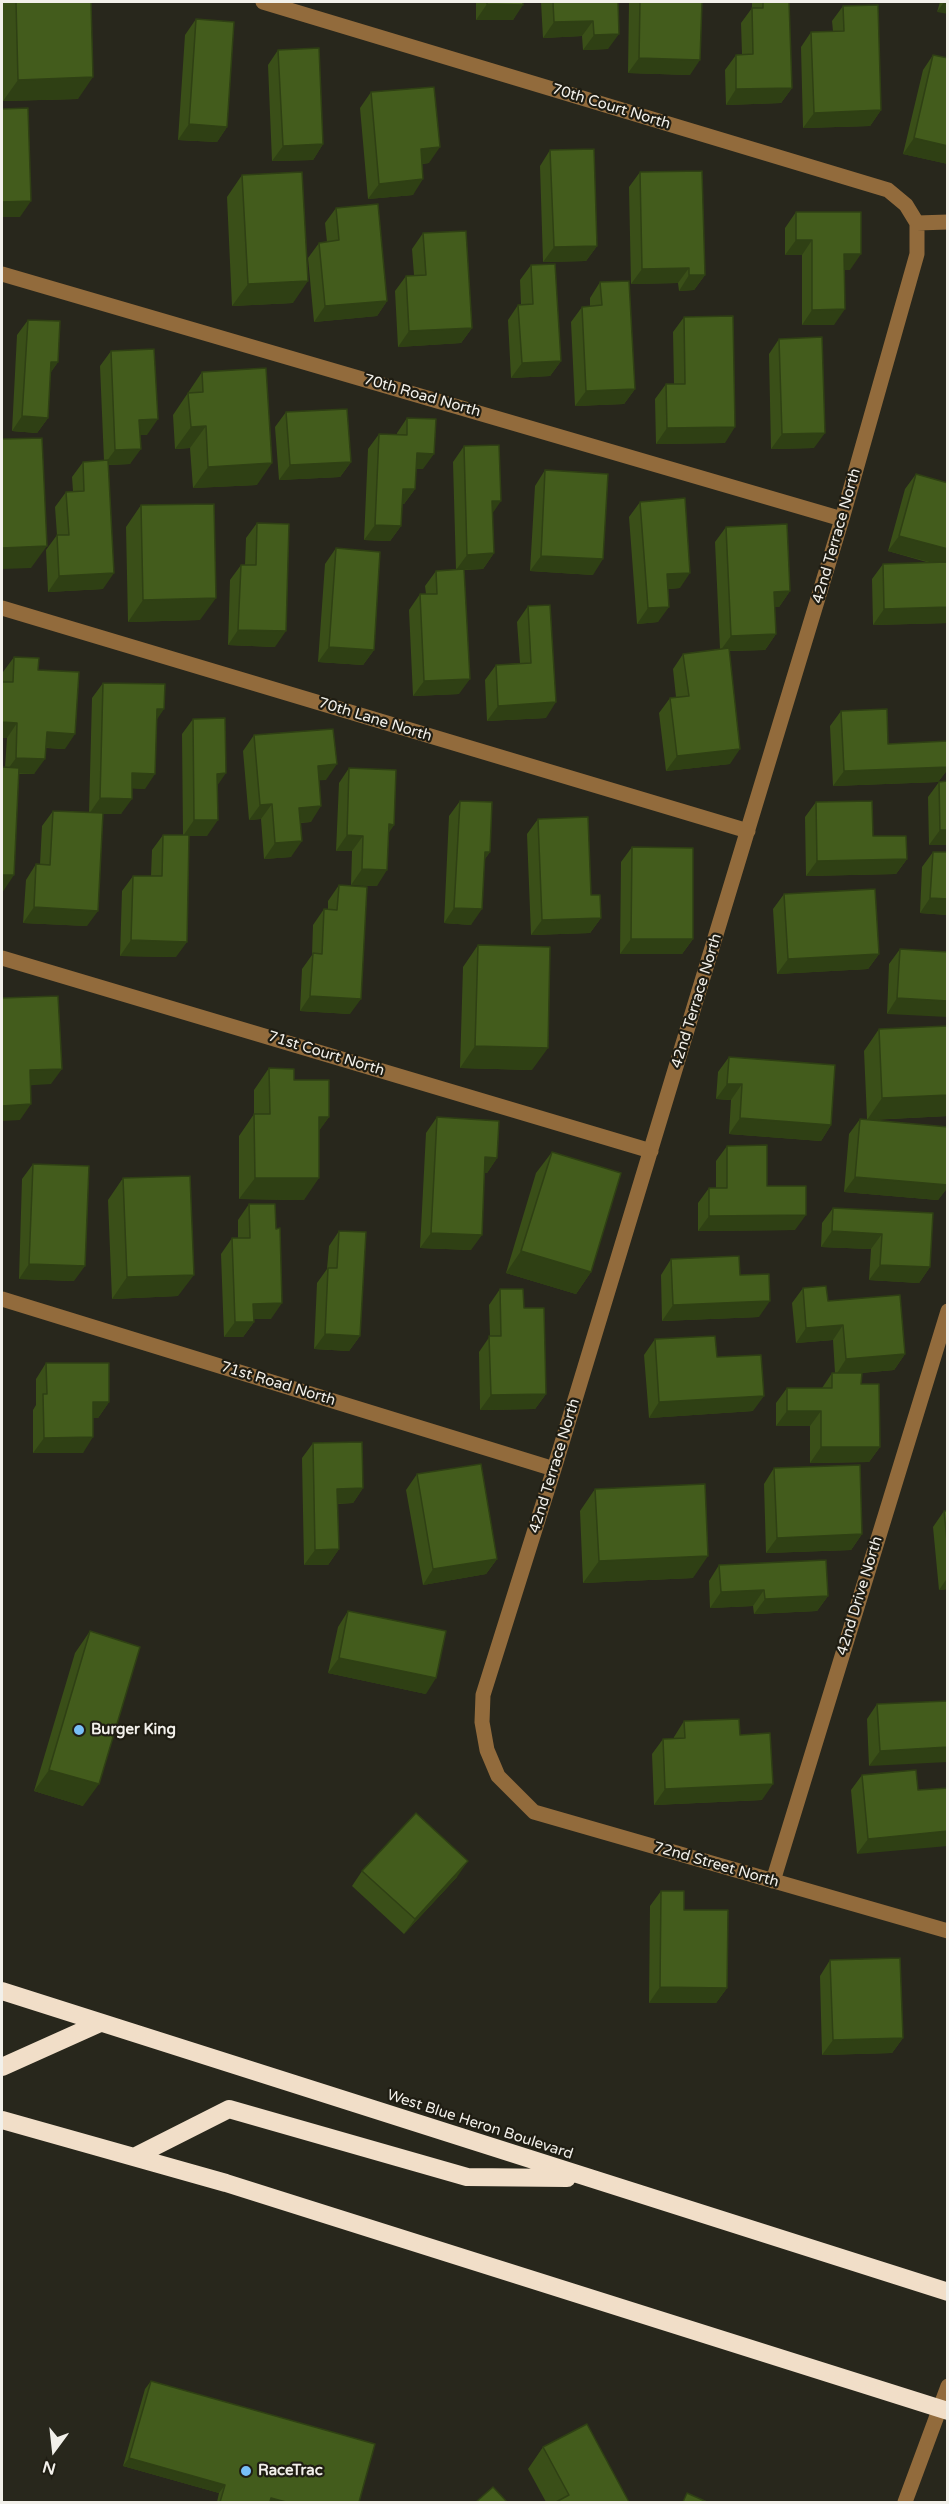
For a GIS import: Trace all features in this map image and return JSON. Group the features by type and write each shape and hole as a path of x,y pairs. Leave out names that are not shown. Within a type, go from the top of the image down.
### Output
{"highway":[{"name":"West Blue Heron Boulevard","path":"2,1991 948,2292"},
{"path":"2,2067 100,2023"},
{"path":"134,2157 229,2109 467,2177 586,2178"},
{"path":"2,2120 226,2183 943,2410"}],"street":[{"name":"70th Court North","path":"263,2 888,190 906,204 917,223"},
{"path":"917,223 948,222"},
{"name":"42nd Terrace North","path":"498,1776 487,1750 482,1722 483,1695 554,1469 842,519 916,254 917,223"},
{"name":"70th Road North","path":"2,274 842,519"},
{"name":"70th Lane North","path":"2,608 748,831"},
{"name":"71st Court North","path":"2,958 651,1151"},
{"name":"71st Road North","path":"2,1299 554,1469"},
{"name":"42nd Drive North","path":"773,1881 948,1311"},
{"name":"72nd Street North","path":"498,1776 534,1812 948,1932"},
{"path":"905,2502 943,2410 948,2386"}],"building":[{"path":"16,2 91,2 93,77 18,80"},
{"path":"487,2 523,2 523,5 487,4"},
{"path":"553,2 618,2 619,34 594,35 593,21 554,22"},
{"path":"640,2 702,2 700,60 639,58"},
{"path":"763,2 789,2 792,88 736,89 736,55 753,54 752,8 763,8"},
{"path":"878,5 881,110 814,113 811,32 844,31 843,6"},
{"path":"196,19 234,22 227,127 189,124"},
{"path":"319,48 323,144 283,146 278,50"},
{"path":"933,55 948,58 948,146 914,138"},
{"path":"434,87 440,147 421,149 423,179 379,184 371,92"},
{"path":"28,108 31,201 2,202 2,109"},
{"path":"594,149 597,246 554,247 550,150"},
{"path":"702,171 705,275 689,275 689,268 642,269 640,172"},
{"path":"302,172 308,281 248,284 242,175"},
{"path":"378,204 387,301 325,306 319,243 339,240 336,208"},
{"path":"796,212 861,212 861,254 844,254 845,309 812,310 812,240 796,240"},
{"path":"466,231 472,328 409,331 406,276 426,275 423,233"},
{"path":"555,264 561,361 522,363 518,305 533,304 531,265"},
{"path":"629,281 635,389 586,391 582,307 602,305 600,282"},
{"path":"733,316 735,427 667,428 666,384 685,384 684,317"},
{"path":"28,320 60,321 58,362 51,362 48,418 22,416"},
{"path":"822,337 825,433 782,434 779,339"},
{"path":"154,349 158,419 139,420 141,449 115,450 111,351"},
{"path":"266,368 272,463 208,467 206,426 191,427 188,393 203,392 202,372"},
{"path":"347,409 351,462 290,465 286,412"},
{"path":"407,418 436,419 434,454 417,453 415,489 403,489 401,526 375,525 379,434 407,435"},
{"path":"42,438 47,546 2,548 2,439"},
{"path":"499,445 501,501 492,501 494,553 467,555 464,446"},
{"path":"108,460 114,573 59,576 57,535 69,535 66,492 84,491 83,462"},
{"path":"545,470 608,474 603,559 541,556"},
{"path":"916,474 948,483 948,549 899,536"},
{"path":"685,498 690,573 667,574 669,607 648,608 640,502"},
{"path":"214,504 216,598 143,600 141,505"},
{"path":"257,523 289,524 286,631 238,630 241,565 256,565"},
{"path":"787,524 790,591 774,592 776,634 731,636 726,527"},
{"path":"336,548 380,552 374,650 329,647"},
{"path":"948,562 948,607 884,609 883,564"},
{"path":"464,569 470,679 424,681 420,594 437,594 436,571"},
{"path":"550,605 556,702 498,706 496,665 531,663 528,606"},
{"path":"729,648 740,749 677,756 670,698 689,696 683,654"},
{"path":"14,657 39,658 38,670 79,672 75,734 47,732 45,759 16,758 17,723 2,722 2,682 13,682"},
{"path":"103,683 165,684 164,709 157,709 155,774 132,773 132,799 100,798"},
{"path":"887,709 888,744 948,741 948,767 844,771 841,711"},
{"path":"225,718 226,773 217,774 218,820 194,820 193,719"},
{"path":"333,729 337,764 318,766 321,806 299,808 302,841 275,843 272,804 260,805 254,735"},
{"path":"2,767 19,768 14,875 2,875"},
{"path":"349,768 396,770 394,825 389,824 387,870 362,869 363,836 347,835"},
{"path":"948,781 948,830 940,830 939,782"},
{"path":"460,801 492,802 490,852 485,852 482,909 454,908"},
{"path":"872,801 873,836 906,836 907,859 817,861 816,802"},
{"path":"53,811 103,813 98,911 34,907 36,864 50,865"},
{"path":"588,817 591,895 600,895 601,918 542,920 538,819"},
{"path":"163,835 189,835 187,942 131,940 133,876 162,876"},
{"path":"632,847 693,848 693,939 631,939"},
{"path":"933,852 948,852 948,899 930,898"},
{"path":"339,885 367,887 361,999 310,996 313,953 322,954 324,909 337,910"},
{"path":"875,889 879,954 788,959 784,894"},
{"path":"478,945 550,947 548,1048 475,1046"},
{"path":"900,949 948,952 948,1001 897,998"},
{"path":"58,996 62,1069 30,1070 31,1104 2,1106 2,998"},
{"path":"948,1026 948,1095 882,1098 879,1029"},
{"path":"729,1057 835,1065 831,1125 740,1118 742,1084 727,1084"},
{"path":"269,1068 294,1069 294,1080 329,1080 329,1117 319,1117 319,1178 255,1178 254,1114 270,1114"},
{"path":"437,1117 499,1121 497,1158 485,1157 482,1235 431,1233"},
{"path":"860,1119 948,1127 948,1185 855,1177"},
{"path":"767,1145 767,1186 806,1186 806,1215 709,1216 709,1188 727,1188 727,1146"},
{"path":"552,1152 621,1173 591,1272 521,1251"},
{"path":"33,1164 89,1166 85,1266 29,1264"},
{"path":"190,1176 194,1275 127,1277 123,1178"},
{"path":"249,1204 275,1204 276,1229 280,1228 282,1303 253,1304 254,1322 235,1322 232,1238 250,1238"},
{"path":"833,1208 933,1213 930,1267 880,1265 882,1234 832,1231"},
{"path":"339,1231 366,1232 360,1336 325,1334 328,1268 337,1268"},
{"path":"739,1256 740,1275 769,1274 770,1301 673,1305 671,1259"},
{"path":"826,1286 828,1301 900,1295 905,1354 846,1359 843,1325 806,1328 803,1288"},
{"path":"500,1289 523,1289 524,1308 544,1308 546,1394 491,1395 489,1336 501,1336"},
{"path":"715,1336 717,1357 761,1355 764,1396 659,1402 655,1339"},
{"path":"46,1363 109,1363 109,1402 93,1402 93,1437 44,1438 43,1394 47,1394"},
{"path":"832,1373 862,1373 861,1384 879,1384 880,1447 821,1447 821,1411 787,1411 787,1388 832,1388"},
{"path":"362,1442 363,1488 337,1489 339,1549 315,1550 313,1443"},
{"path":"481,1464 497,1559 433,1569 417,1474"},
{"path":"860,1465 862,1534 777,1538 774,1468"},
{"path":"705,1484 708,1556 599,1561 595,1489"},
{"path":"944,1511 948,1511 948,1551"},
{"path":"826,1560 828,1596 765,1599 764,1590 721,1592 719,1565"},
{"path":"348,1611 446,1631 436,1678 339,1658"},
{"name":"Burger King","path":"90,1631 140,1647 99,1784 49,1770"},
{"path":"948,1701 948,1747 880,1751 877,1704"},
{"path":"739,1719 740,1735 770,1733 773,1784 665,1789 663,1739 685,1738 684,1721"},
{"path":"916,1770 918,1790 948,1788 948,1831 868,1839 862,1775"},
{"path":"416,1813 468,1861 415,1919 362,1871"},
{"path":"661,1891 684,1891 684,1910 728,1910 727,1988 660,1987"},
{"path":"900,1958 903,2038 833,2040 830,1960"},
{"path":"151,2381 375,2444 359,2502 286,2502 271,2498 270,2502 220,2502 225,2485 129,2458"},
{"path":"587,2424 629,2502 556,2502 569,2495 543,2447"},
{"path":"493,2487 507,2502 476,2502"},
{"path":"687,2493 707,2502 683,2502"}],"place":[{"name":"Burger King","path":"79,1730"},
{"name":"RaceTrac","path":"246,2471"}]}
